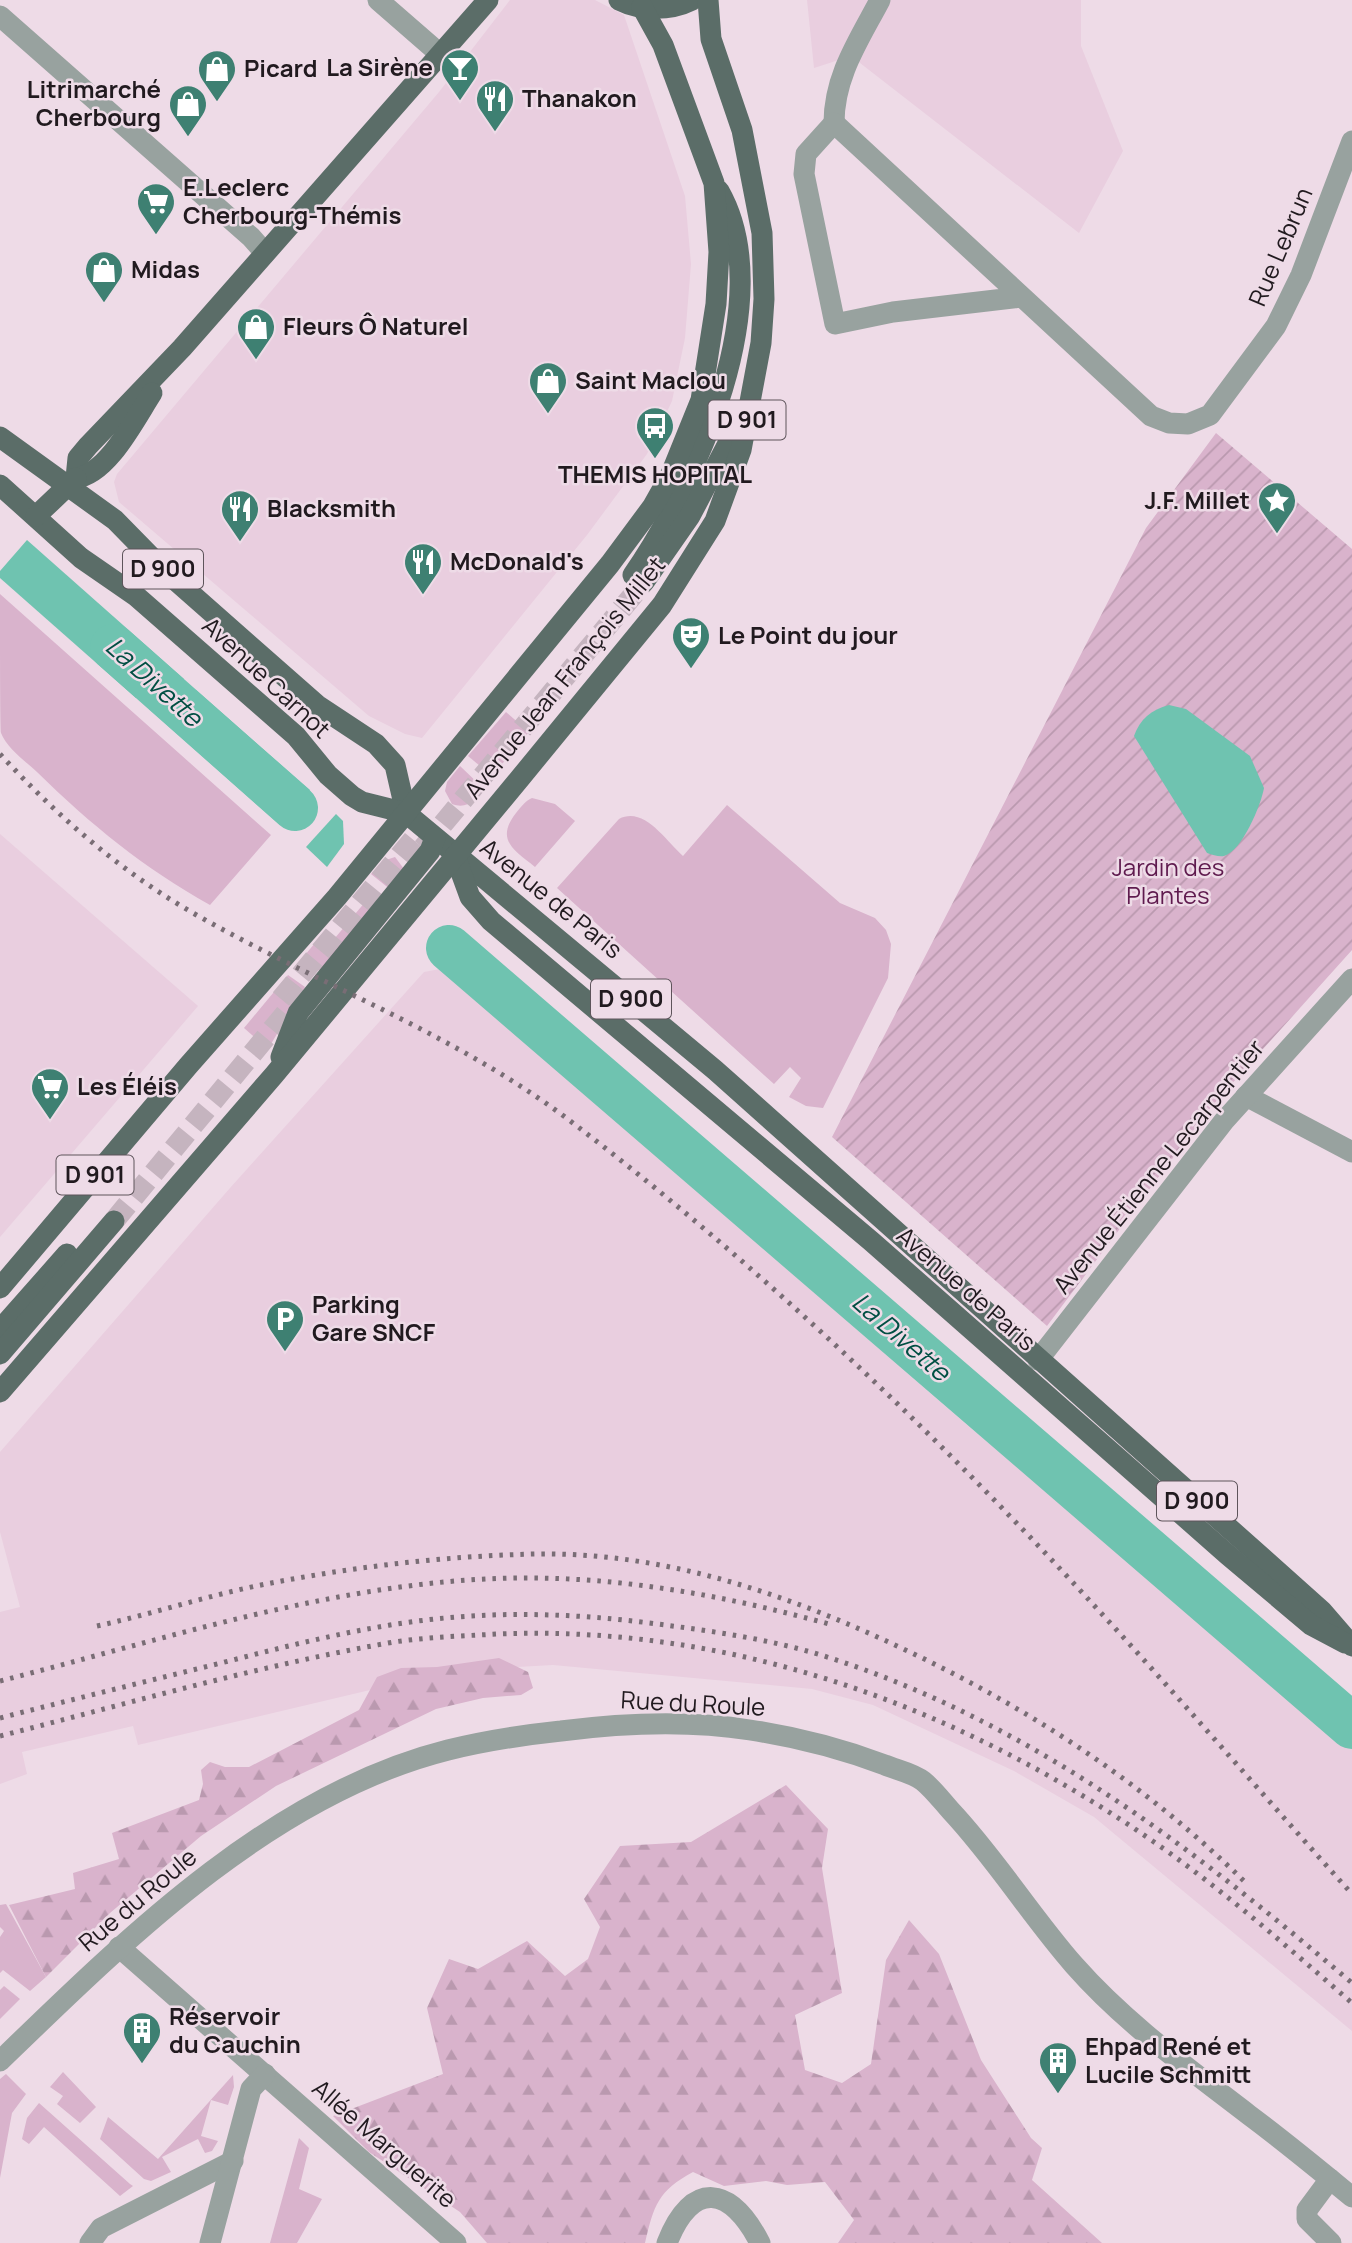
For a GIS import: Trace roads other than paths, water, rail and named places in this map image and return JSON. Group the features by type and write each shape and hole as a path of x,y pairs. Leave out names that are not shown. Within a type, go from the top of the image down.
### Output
{"main road":[{"path":"36,516 71,482 95,472 117,447 182,348 488,0"},
{"path":"619,0 642,7 665,8 692,0"},
{"name":"Avenue Jean François Millet","path":"274,1075 662,605 715,521 741,450 761,342 764,299 762,233 743,130 711,39 708,0"},
{"name":"Avenue Jean François Millet","path":"406,813 610,564 653,506 671,474 701,400 708,363 719,252 715,183 663,45 642,7"},
{"name":"D 901","path":"715,183 728,207 737,246 738,299 732,345 714,418 696,466 638,579 690,516 725,454 738,423 761,342"},
{"name":"D 900","path":"0,437 71,482 124,528 165,571 317,705 376,744 396,765 406,813 455,856"},
{"name":"Avenue Carnot","path":"0,485 81,558 136,596 286,727 328,775 352,796 362,802 406,813"},
{"name":"D 901","path":"1,1286 188,1066 337,897 406,813"},
{"path":"274,1075 298,1013 430,851 435,838"},
{"name":"Avenue de Paris","path":"455,856 493,883 715,1070 1322,1611 1352,1646"},
{"name":"Avenue de Paris","path":"455,856 470,897 491,921 871,1241 1280,1599 1311,1625 1352,1646"},
{"name":"D 901","path":"0,1392 274,1075"},
{"name":"D 901","path":"0,1330 108,1217 0,1354"}],"street":[{"path":"379,0 440,54"},
{"path":"880,0 839,77 834,100 834,123 806,154 804,174 835,324 893,312 1021,297"},
{"path":"0,16 251,237 265,253"},
{"path":"834,123 1021,297"},
{"name":"Rue Lebrun","path":"1021,297 1151,416 1169,423 1188,424 1210,415 1276,326 1301,275 1352,141"},
{"name":"Avenue Étienne Lecarpentier","path":"1038,1360 1247,1096 1352,979"},
{"path":"1247,1096 1352,1152"},
{"name":"Rue du Roule","path":"0,2061 119,1947 178,1896 251,1845 327,1798 390,1770 446,1751 529,1735 602,1726 667,1724 732,1727 797,1737 839,1748 921,1779 964,1825 1076,1967 1177,2062 1352,2197"},
{"name":"Allée Marguerite","path":"119,1947 456,2243"},
{"path":"210,2243 251,2089 265,2074"},
{"path":"90,2243 101,2228 233,2161"},
{"path":"1329,2179 1307,2210 1307,2218 1331,2243"},
{"path":"667,2243 676,2218 697,2199 708,2197 733,2206 750,2225 760,2243"}],"water":[{"path":"27,540 184,679 136,698 0,578 0,571"},
{"path":"196,690 310,790 280,825 149,709"},
{"path":"1169,705 1186,709 1250,756 1264,788 1255,816 1244,837 1224,856 1207,853 1134,736 1147,716"},
{"path":"336,814 343,821 344,844 327,867 306,847"}],"waterway":[{"name":"La Divette","path":"113,647 295,808"},
{"name":"La Divette","path":"449,948 1352,1726"}],"tunnel":[{"path":"423,848 644,582"},
{"path":"281,999 426,824"},
{"path":"114,1221 304,991"}],"railway":[{"path":"0,754 90,841 166,897 240,939 432,1035 525,1089 640,1175 709,1233 846,1355 977,1482 1133,1648 1352,1894"},
{"path":"97,1626 261,1585 432,1560 501,1555 583,1555 676,1568 722,1579 811,1609 897,1646 993,1695 1083,1750 1127,1781 1209,1848 1248,1885"},
{"path":"0,1681 265,1612 400,1587 468,1580 573,1579 647,1586 721,1598 829,1624"},
{"path":"0,1718 304,1642 388,1625 445,1618 500,1615 583,1617 665,1625 765,1641 805,1650 898,1683 970,1715 1038,1752 1104,1792 1168,1837 1231,1884 1352,1983"},
{"path":"0,1736 245,1673 344,1651 433,1638 497,1634 587,1635 676,1644 763,1661 848,1686 931,1718 1012,1756 1089,1800 1189,1867 1352,2003"}],"place":[{"name":"La Sirène","path":"460,102"},
{"name":"Picard","path":"217,103"},
{"name":"Thanakon","path":"495,133"},
{"name":"Litrimarché Cherbourg","path":"188,138"},
{"name":"E.Leclerc Cherbourg-Thémis","path":"156,236"},
{"name":"Midas","path":"104,304"},
{"name":"Fleurs Ô Naturel","path":"256,361"},
{"name":"Saint Maclou","path":"548,415"},
{"name":"THEMIS HOPITAL","path":"655,460"},
{"name":"J.F. Millet","path":"1277,535"},
{"name":"Blacksmith","path":"240,543"},
{"name":"McDonald's","path":"423,596"},
{"name":"Le Point du jour","path":"691,670"},
{"name":"Les Éléis","path":"50,1121"},
{"name":"Parking Gare SNCF","path":"285,1353"},
{"name":"Réservoir du Cauchin","path":"142,2065"},
{"name":"Ehpad René et Lucile Schmitt","path":"1058,2095"}],"park label":[{"name":"Jardin des Plantes","path":"1168,882"}]}
